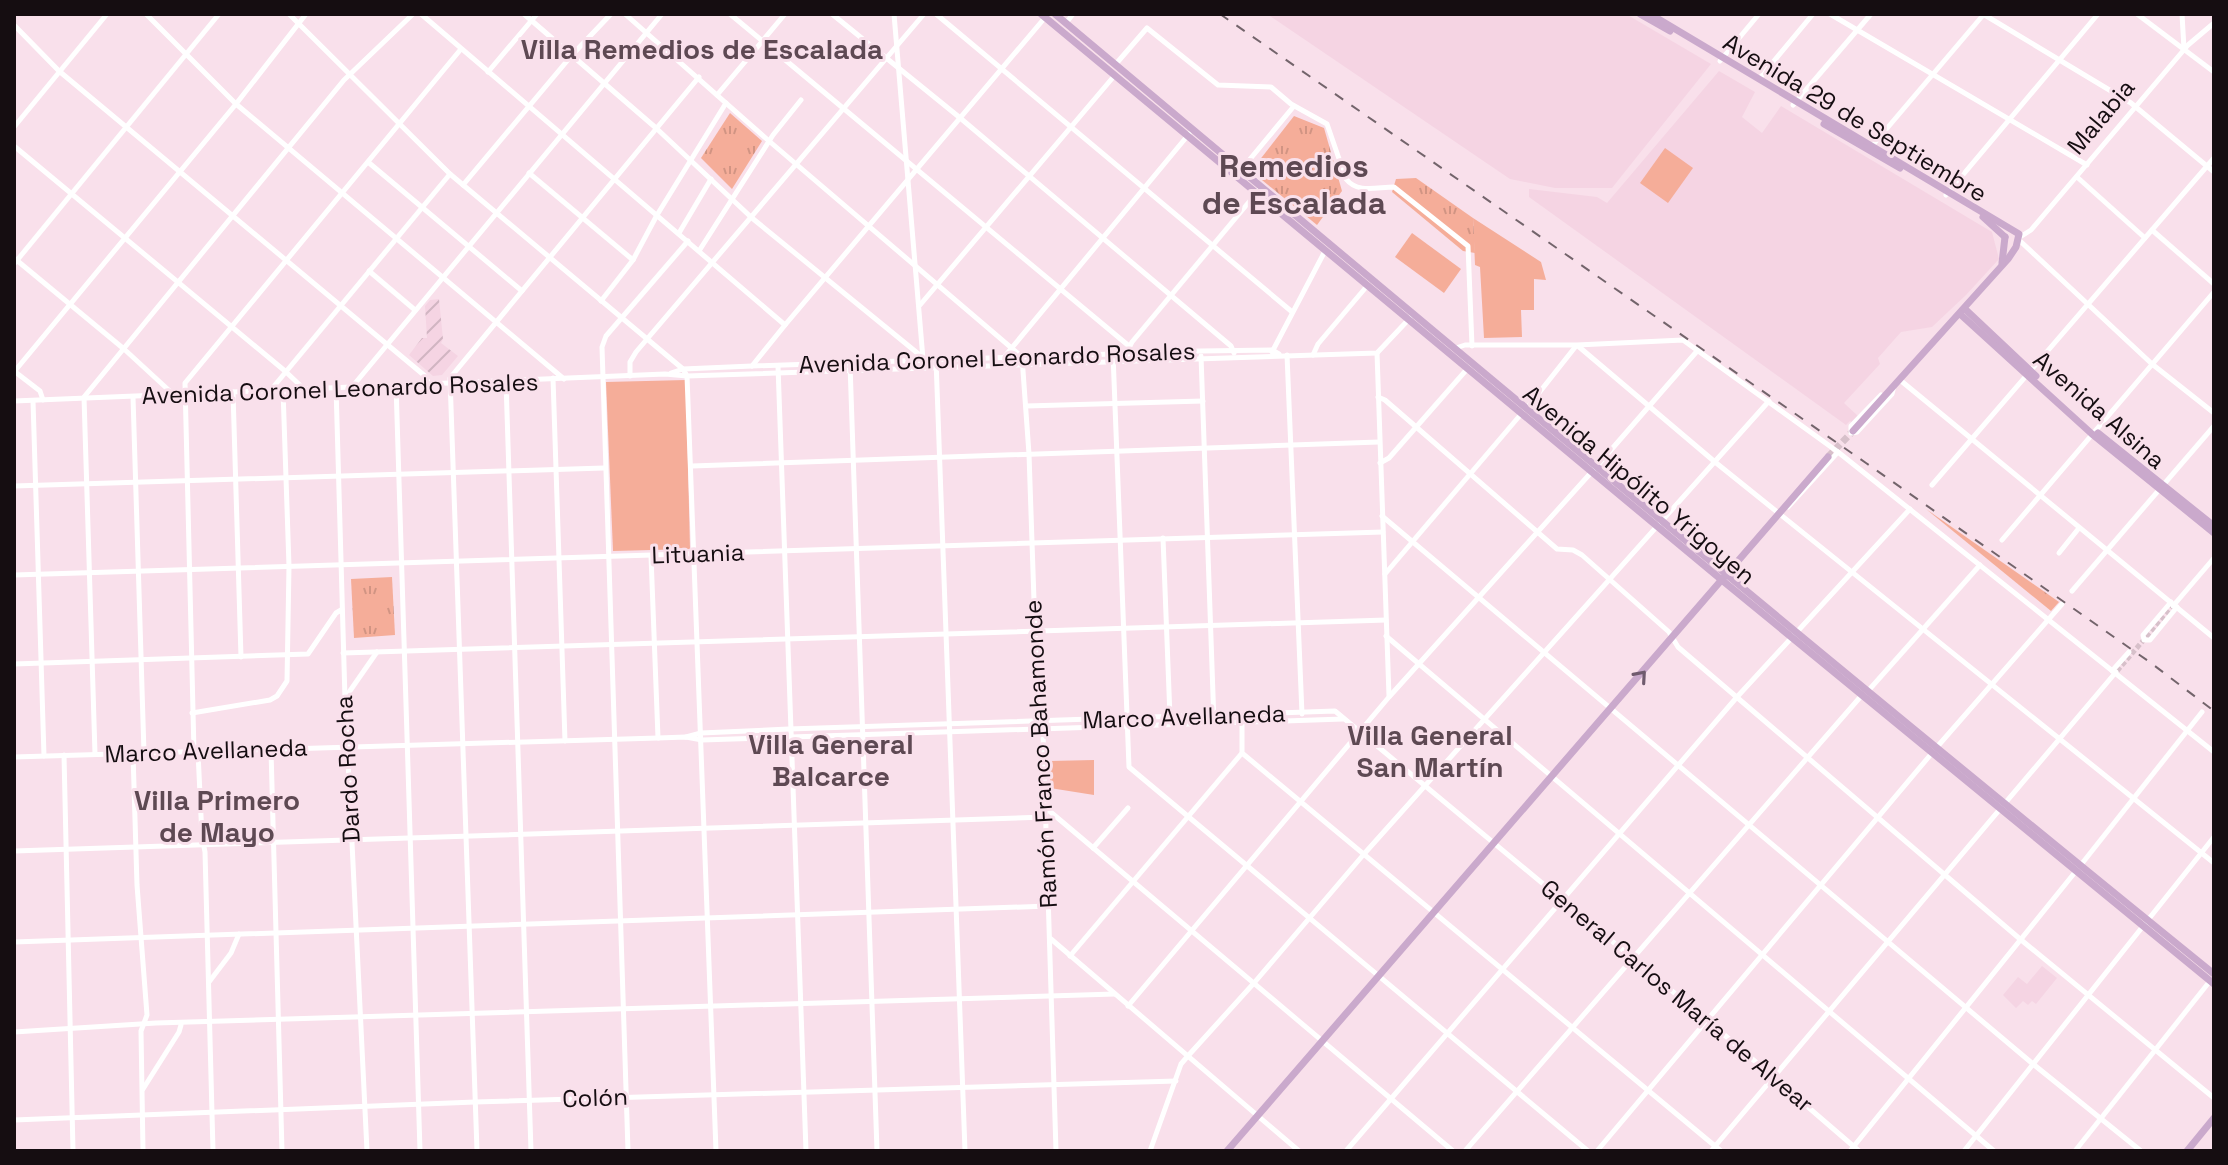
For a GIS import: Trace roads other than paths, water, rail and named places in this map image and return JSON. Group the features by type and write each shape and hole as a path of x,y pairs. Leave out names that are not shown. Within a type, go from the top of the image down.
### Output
{"main road":[{"name":"Avenida Hipólito Yrigoyen","path":"1055,14 1115,70"},
{"name":"Avenida 29 de Septiembre","path":"1641,14 2016,231 2019,240"},
{"name":"Avenida 29 de Septiembre","path":"1650,14 1794,103"},
{"name":"Avenida Hipólito Yrigoyen","path":"1045,15 1411,317 1468,368 1525,411"},
{"name":"Avenida Hipólito Yrigoyen","path":"1190,134 1241,171 1258,191 1367,286 1455,349 1660,524 2213,980"},
{"name":"Avenida 29 de Septiembre","path":"1947,193 1988,221 2005,238"},
{"path":"2000,267 2005,238 2012,230"},
{"path":"2005,238 2011,245 2019,240"},
{"name":"Malabia","path":"1853,431 1963,312 2019,240"},
{"name":"Avenida Alsina","path":"1963,312 2094,432 2214,533"},
{"path":"1227,1151 1828,457"},
{"name":"Avenida Alsina","path":"2161,487 2214,526"},
{"path":"2187,1151 2214,1118"}],"street":[{"path":"14,127 107,14"},
{"path":"146,14 236,104 564,379"},
{"path":"174,395 124,349 15,261 219,14"},
{"path":"289,14 450,174 683,369 687,376 716,1151"},
{"path":"43,400 40,391 14,372 236,104 306,14"},
{"path":"95,754 88,573 86,394 349,74 413,14"},
{"path":"421,14 785,325"},
{"path":"524,14 656,128 752,218 923,358"},
{"path":"488,72 537,14"},
{"path":"463,185 572,55 611,14"},
{"path":"625,14 1022,357"},
{"path":"352,387 662,14"},
{"path":"730,14 1129,346"},
{"path":"717,95 785,14"},
{"path":"832,14 1104,238 1234,354"},
{"path":"894,14 924,369"},
{"path":"630,376 630,362 647,339 924,14"},
{"path":"936,14 1291,311"},
{"path":"1066,23 1073,14"},
{"path":"1721,60 1759,14"},
{"path":"1759,79 1813,14"},
{"path":"1830,14 2087,165"},
{"path":"1794,103 1871,14"},
{"path":"1871,148 1984,14 2136,107 2214,172"},
{"path":"1947,193 2098,14"},
{"path":"2137,14 2214,72"},
{"path":"2179,14 2184,49"},
{"path":"752,366 1045,15"},
{"name":"Malabia","path":"2019,240 2077,177 2184,49 2214,23"},
{"path":"14,25 59,71 341,304 425,376 429,384"},
{"path":"919,306 1071,128 1147,28 1218,85 1271,87 1294,106 1327,124 1346,179 1351,185 1367,189 1394,187 1468,246 1472,346"},
{"path":"213,1151 205,846 192,713 185,383 461,49"},
{"path":"477,1151 458,650 452,373 699,77"},
{"path":"699,251 769,141 801,100"},
{"path":"601,301 633,260 726,103"},
{"path":"1241,171 1294,106"},
{"path":"1004,366 1004,358 1012,348 1190,134"},
{"path":"14,146 304,389"},
{"path":"1932,485 2214,158"},
{"path":"368,162 522,291"},
{"path":"529,173 633,260"},
{"path":"270,391 450,174"},
{"path":"2077,177 2145,238"},
{"path":"679,233 711,179"},
{"path":"1126,362 1129,346 1258,191"},
{"path":"2152,230 2214,284"},
{"path":"2019,240 2152,364 2214,413"},
{"path":"628,1151 601,378 603,342 688,241"},
{"path":"1325,251 1291,311 1272,353 1377,353"},
{"path":"369,271 415,310"},
{"path":"1313,355 1318,344 1367,286"},
{"path":"2002,540 2214,292"},
{"path":"1389,697 1377,353 1411,317"},
{"path":"1455,349 1680,339 1835,450 2214,752"},
{"path":"1577,345 1715,462 1783,511 1853,572 2214,863"},
{"path":"1384,575 1525,411 1577,345"},
{"path":"1128,1006 1359,731 1698,350"},
{"name":"Avenida Coronel Leonardo Rosales","path":"665,374 683,369 850,364 923,358 1272,353"},
{"path":"1113,354 1126,723 1128,762 1132,771 1588,1151"},
{"path":"1201,355 1214,723"},
{"name":"Avenida Coronel Leonardo Rosales","path":"14,401 665,374 687,376 1024,366 1201,355"},
{"path":"1284,355 1291,446 1302,720"},
{"name":"Ramón Franco Bahamonde","path":"1022,357 1046,808 1056,1151"},
{"path":"936,360 965,1151"},
{"path":"850,364 877,1151"},
{"path":"778,366 806,1151"},
{"path":"1380,463 1389,458 1468,368"},
{"path":"552,369 565,741"},
{"path":"506,382 531,1151"},
{"path":"1897,383 2214,638"},
{"name":"Malabia","path":"1897,383 1892,394 1857,432 1851,433 1851,426 1888,388 1897,383"},
{"path":"396,385 420,1151"},
{"name":"Dardo Rocha","path":"336,387 341,610 367,1151"},
{"path":"192,713 274,698 287,681 289,566 283,390"},
{"path":"233,392 241,657"},
{"path":"133,397 144,753"},
{"path":"1378,397 1557,549 1577,552 1674,637 1678,647 2020,939 2214,1098"},
{"path":"33,401 44,756"},
{"path":"1026,406 1203,401"},
{"path":"1150,1151 1187,1057 1769,401"},
{"path":"2072,591 2214,426"},
{"path":"692,466 1379,442"},
{"path":"1783,511 1796,500 1835,450"},
{"path":"14,486 604,468"},
{"path":"1346,1151 1737,697 1910,509"},
{"path":"1382,516 2033,1064 2141,1151"},
{"path":"2059,553 2079,528"},
{"name":"Lituania","path":"14,575 1383,532"},
{"path":"1163,538 1170,717"},
{"path":"651,556 658,738"},
{"path":"2174,605 2150,640 2144,640 2143,635 2174,605 2214,558"},
{"path":"1465,1151 1807,757 1980,565"},
{"path":"1597,1151 1877,817 2062,604"},
{"path":"14,664 308,654 341,610"},
{"path":"343,653 1386,620"},
{"path":"1386,636 1994,1151"},
{"path":"345,699 377,652"},
{"path":"1713,1149 2060,740 2129,652"},
{"name":"Marco Avellaneda","path":"1126,723 1170,717 1332,711 1425,786"},
{"path":"1854,1150 1965,1006 2202,712"},
{"name":"Marco Avellaneda","path":"14,757 614,740 789,729 1344,719"},
{"path":"1070,956 1242,753 1242,723"},
{"name":"Marco Avellaneda","path":"702,736 863,735 950,728"},
{"path":"271,750 282,1151"},
{"path":"133,753 147,1015 141,1031 143,1151"},
{"path":"1242,753 1648,1090 1713,1149 1721,1151"},
{"path":"64,755 73,1151"},
{"name":"General Carlos María de Alvear","path":"1425,786 1707,1020 1854,1150"},
{"path":"1046,808 1453,1151"},
{"path":"1093,848 1128,808"},
{"path":"14,851 1046,817"},
{"path":"1964,1151 2214,837"},
{"path":"14,942 1049,906"},
{"path":"208,982 231,953 239,934"},
{"path":"1050,938 1299,1151"},
{"path":"2075,1151 2213,980"},
{"path":"14,1032 144,1024 1115,994"},
{"path":"143,1090 181,1025"},
{"name":"Colón","path":"14,1120 475,1102 1176,1081"}],"tunnel":[{"path":"1828,457 1853,431"},
{"path":"2117,671 2172,607"}],"railway":[{"path":"1220,14 1866,463 2151,663 2214,711"}],"district":[{"name":"Villa Remedios de Escalada","path":"702,49"},
{"name":"Remedios de Escalada","path":"1294,184"},
{"name":"Villa General San Martín","path":"1430,751"},
{"name":"Villa General Balcarce","path":"831,760"},
{"name":"Villa Primero de Mayo","path":"217,816"}]}
